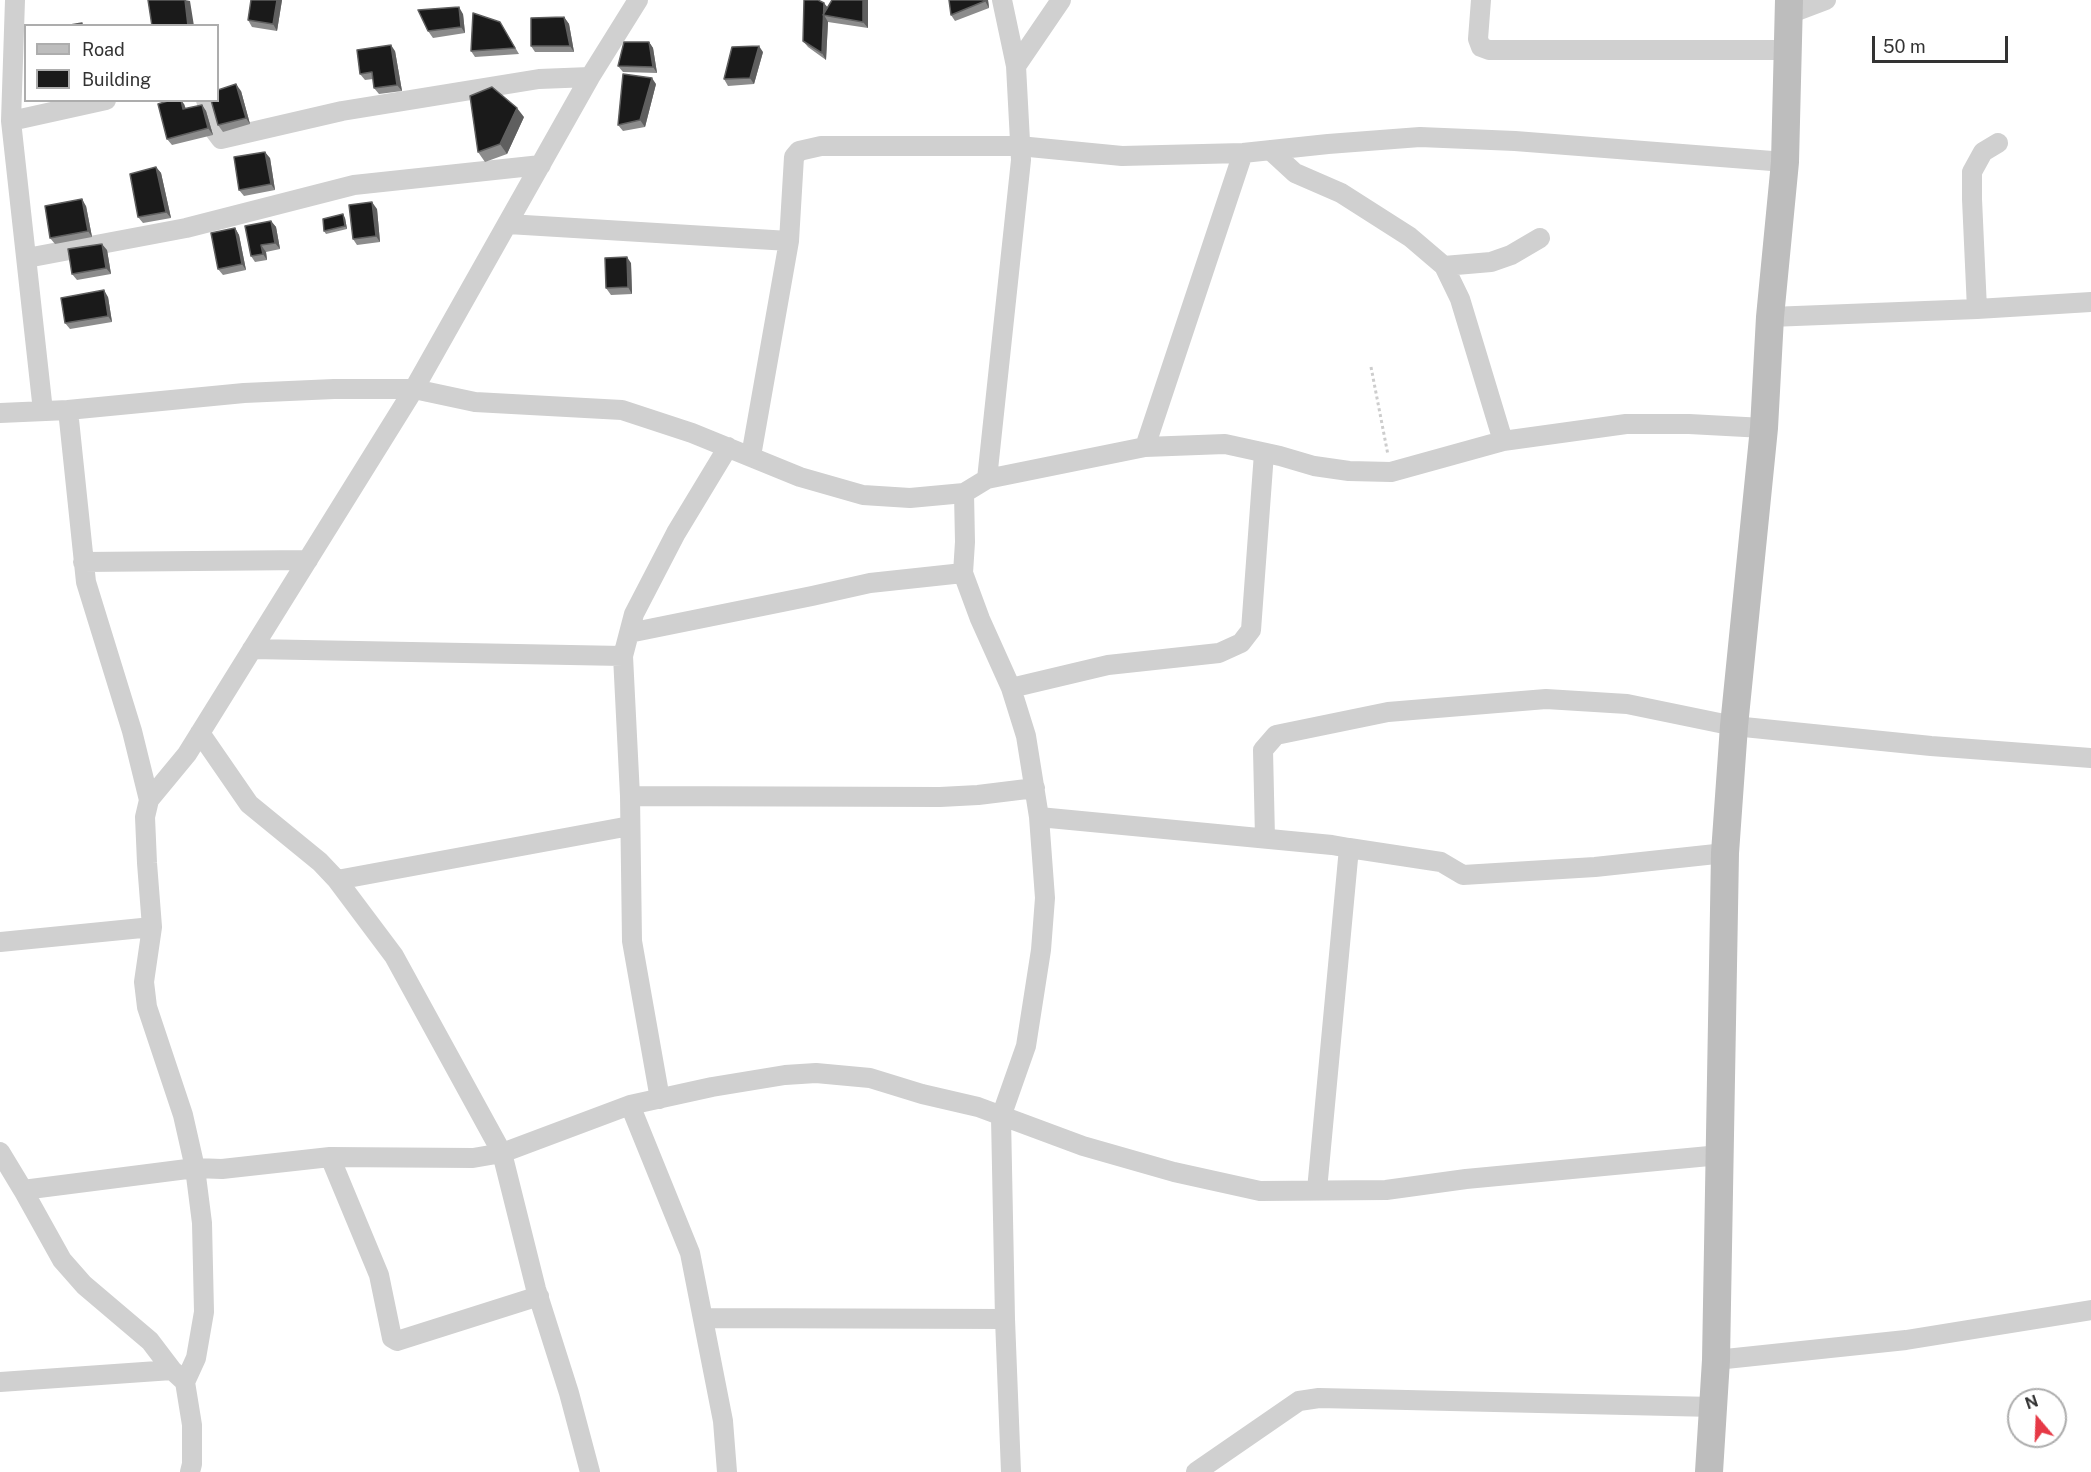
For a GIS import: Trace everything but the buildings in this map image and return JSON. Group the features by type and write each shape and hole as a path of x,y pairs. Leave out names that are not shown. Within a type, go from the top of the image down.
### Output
{"street":[{"path":"15,0 11,121 43,411"},
{"path":"0,1382 178,1376 196,1358 204,1312 202,1222 195,1168 183,1115 147,1007 144,982 152,927 145,817 149,800 200,733 414,389 590,77 638,0"},
{"path":"987,479 1021,160 1016,66 1002,0"},
{"path":"1016,66 1061,0"},
{"path":"1481,0 1478,39 1480,47 1489,50 1788,50"},
{"path":"1709,1472 1716,1360 1725,853 1734,726 1764,428 1770,316 1785,162 1789,7 1826,0"},
{"path":"207,102 214,131 221,140 342,111 539,79 590,77"},
{"path":"11,121 97,102"},
{"path":"751,456 789,241 794,157 799,151 821,146 1019,146 1122,156 1242,153 1420,137 1526,142 1785,162"},
{"path":"1977,309 1972,172 1983,152 1998,143"},
{"path":"1270,150 1283,165 1295,173 1341,193 1410,237 1444,266 1460,298 1503,441"},
{"path":"1145,447 1242,153"},
{"path":"27,258 186,228 354,185 542,165"},
{"path":"508,224 789,241"},
{"path":"1444,266 1491,262 1511,255 1539,238"},
{"path":"1770,316 1977,309 2091,302"},
{"path":"0,413 68,410 244,393 334,388 414,389 475,402 622,410 728,447 800,477 863,495 910,498 964,493 987,479 1145,447 1225,444 1337,470 1391,472 1503,441 1626,424 1689,424 1764,428"},
{"path":"68,410 86,582 132,731 149,800"},
{"path":"660,1099 632,941 630,796 623,656 634,614 676,532 728,447"},
{"path":"1011,688 1108,665 1219,653 1241,643 1251,630 1264,453"},
{"path":"964,493 963,573 980,619 1011,688 1026,736 1039,817 1045,898 1041,950 1026,1046 1001,1117 1011,1472"},
{"path":"83,562 308,560"},
{"path":"629,633 870,583 963,573"},
{"path":"252,649 623,656"},
{"path":"1265,838 1263,750 1276,735 1388,712 1546,699 1627,704 1734,726 1931,746 2091,758"},
{"path":"200,733 249,804 311,854 337,880 394,956 502,1153 539,1296 569,1393 590,1472"},
{"path":"630,796 940,796 978,795 1035,788"},
{"path":"1039,817 1332,845 1441,862 1462,875 1595,867 1725,853"},
{"path":"337,880 630,826"},
{"path":"1317,1190 1349,848"},
{"path":"0,942 152,927"},
{"path":"22,1190 195,1168 222,1169 330,1157 473,1158 502,1153 630,1105 712,1087 816,1072 870,1078 922,1094 978,1107 1083,1146 1173,1172 1260,1191 1386,1190 1466,1179 1720,1155"},
{"path":"630,1105 690,1253 723,1421 727,1472"},
{"path":"0,1152 62,1260 84,1285 150,1341 178,1376 192,1425 193,1469"},
{"path":"330,1157 379,1275 392,1338 397,1341 539,1296"},
{"path":"1716,1360 1906,1340 2091,1310"},
{"path":"704,1318 1005,1319"},
{"path":"1196,1472 1299,1401 1331,1399 1714,1407"}],"path":[{"path":"1371,367 1391,472"}]}
